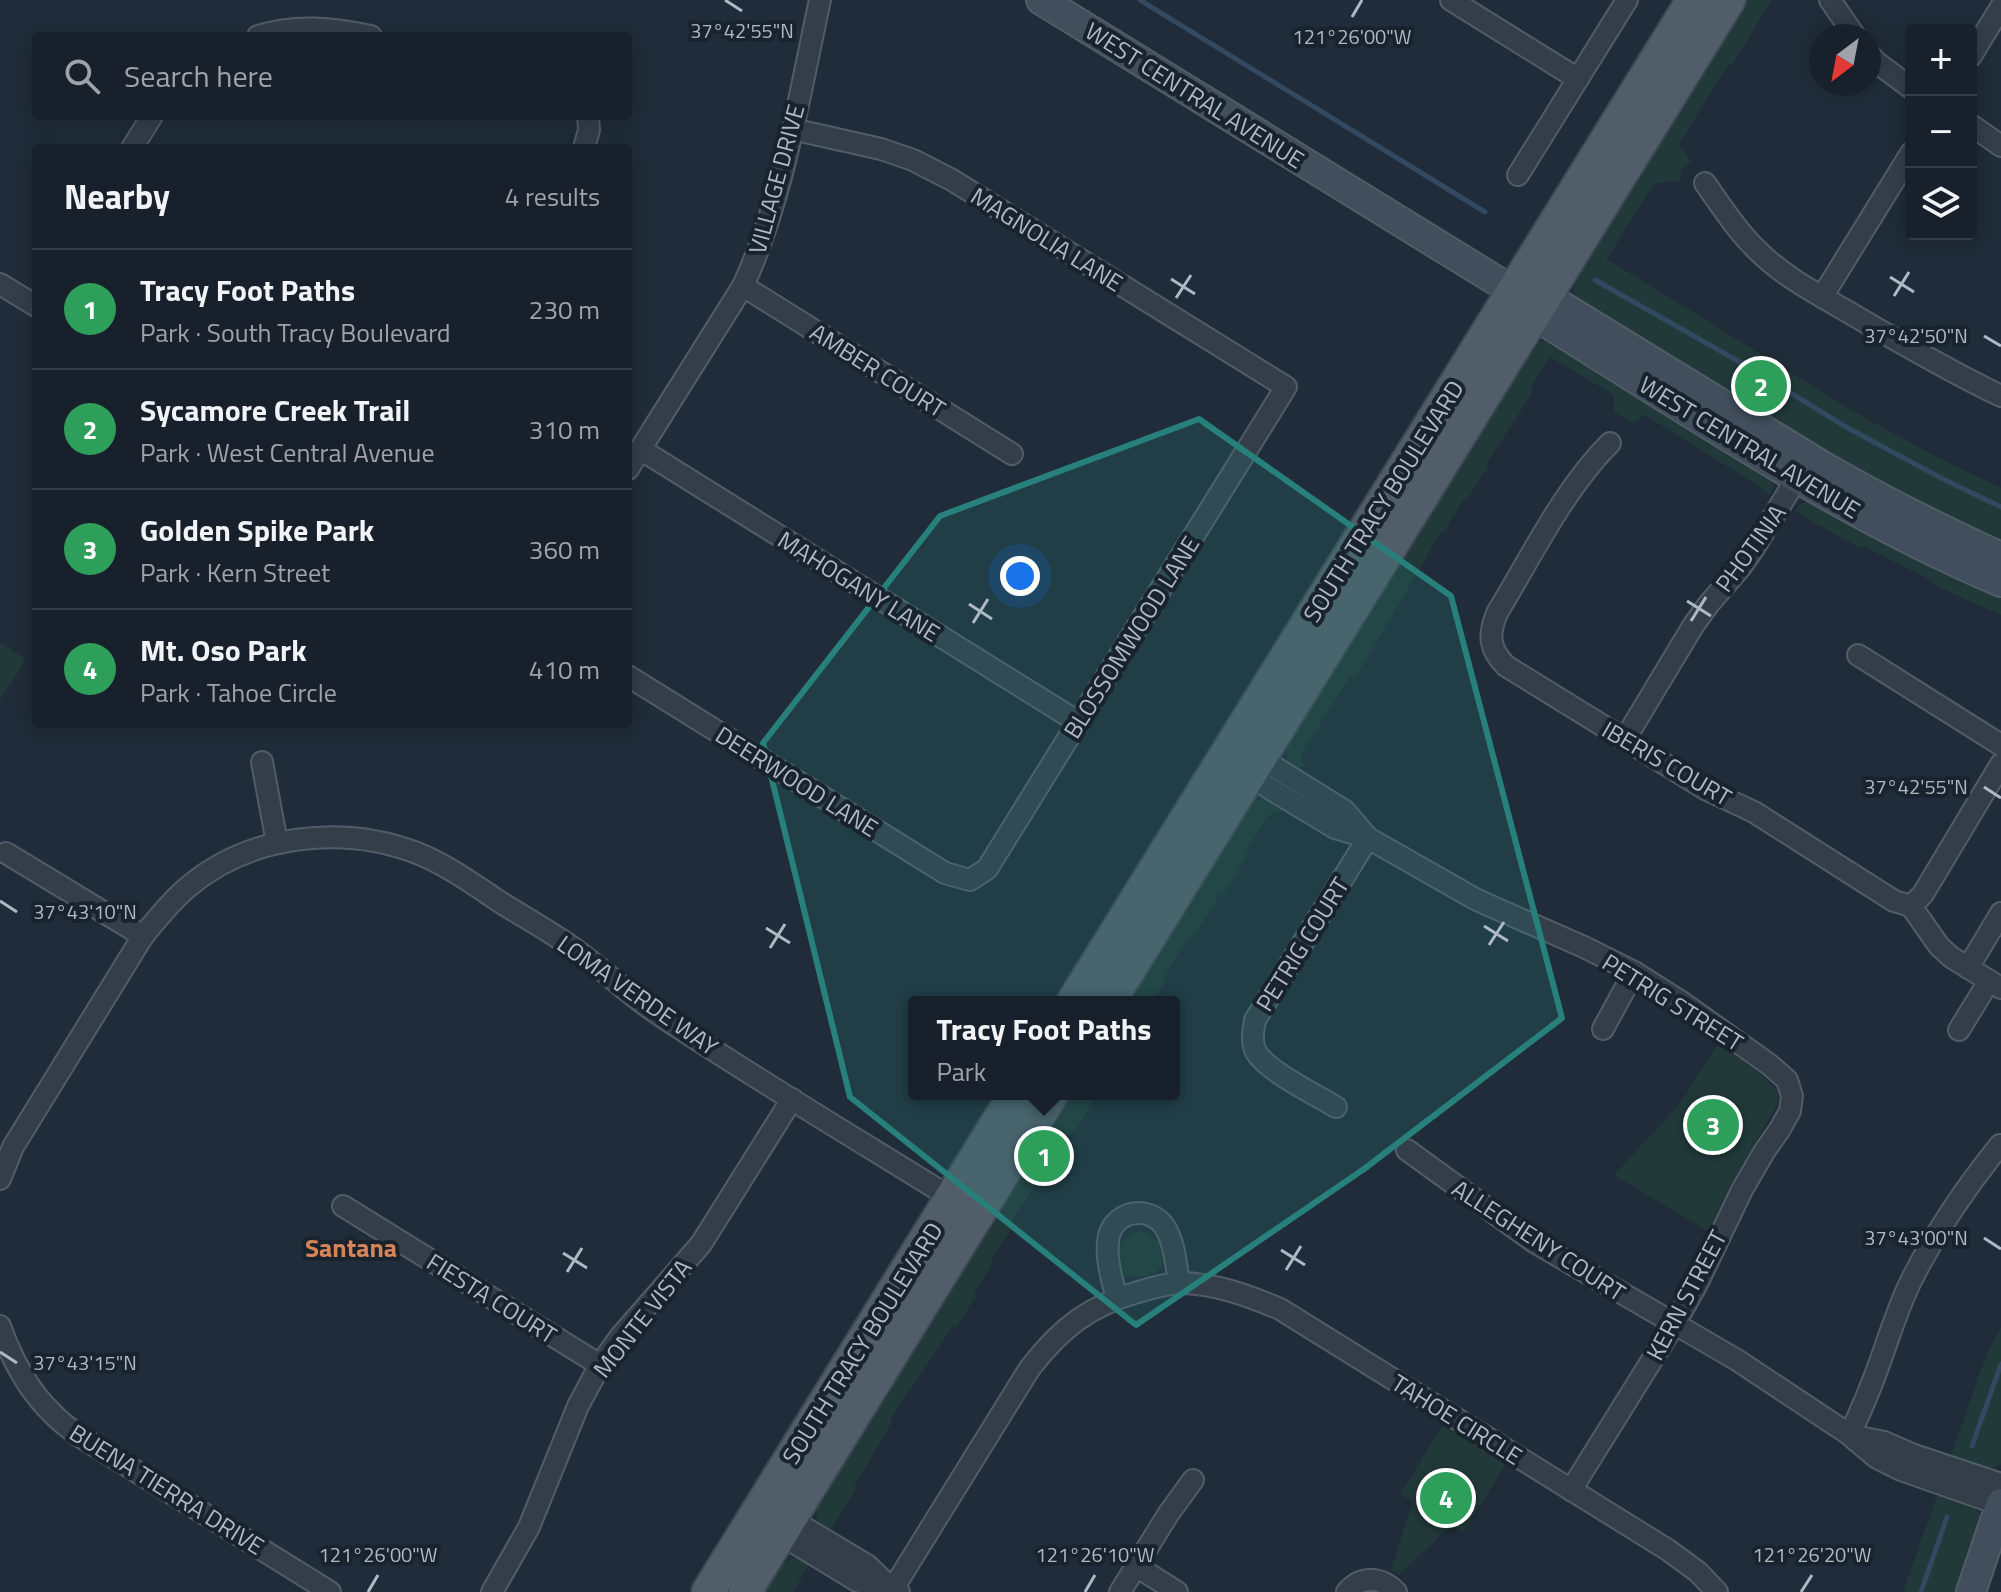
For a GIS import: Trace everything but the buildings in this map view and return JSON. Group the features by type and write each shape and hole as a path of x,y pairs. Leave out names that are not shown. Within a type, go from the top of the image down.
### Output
{"main road":[{"name":"SOUTH TRACY BOULEVARD","path":"1077,996 1693,0"},
{"name":"SOUTH TRACY BOULEVARD","path":"1113,996 1729,0"},
{"name":"SOUTH TRACY BOULEVARD","path":"745,1592 785,1527 965,1206 1012,1100"},
{"name":"SOUTH TRACY BOULEVARD","path":"708,1592 758,1511 965,1206 1047,1100"}],"street":[{"name":"VILLAGE DRIVE","path":"632,462 743,286 756,258 777,192 820,0"},
{"name":"WEST CENTRAL AVENUE","path":"1041,0 1513,291 1819,464 1913,515 2001,557"},
{"path":"1451,0 1578,79"},
{"path":"1518,175 1627,0"},
{"path":"1830,0 1847,24"},
{"path":"1977,46 2001,7"},
{"path":"270,32 306,27 353,32"},
{"path":"1881,66 1905,84"},
{"path":"585,144 588,120"},
{"path":"135,144 148,123"},
{"name":"MAGNOLIA LANE","path":"792,129 881,149 913,160 952,180 1286,387"},
{"path":"1977,129 2001,146"},
{"path":"1822,297 1905,163"},
{"path":"1705,183 1759,253 1787,275 1901,344 2001,396"},
{"path":"0,284 32,304"},
{"name":"AMBER COURT","path":"743,286 1012,454"},
{"name":"WEST CENTRAL AVENUE","path":"1540,306 1797,478 1891,530 2001,582"},
{"name":"BLOSSOMWOOD LANE","path":"970,880 987,869 1286,387"},
{"name":"IBERIS COURT","path":"1610,443 1576,481 1497,613 1491,629 1497,657 1506,666 1707,790 1754,812 1894,901 1911,906"},
{"name":"MAHOGANY LANE","path":"640,449 1078,722"},
{"name":"PHOTINIA","path":"1625,739 1693,626 1740,568 1797,478"},
{"path":"1858,655 2001,745"},
{"name":"DEERWOOD LANE","path":"632,678 945,873 970,880"},
{"name":"PETRIG STREET","path":"1228,752 1255,767 1335,828 1368,838 1477,900 1634,972 1770,1065 1787,1080 1792,1096"},
{"path":"262,762 277,843"},
{"path":"1959,1030 1995,985 1939,946 1911,906 1923,894 2001,764"},
{"name":"LOMA VERDE WAY","path":"0,1179 13,1147 143,936 161,914 188,887 212,870 244,854 277,843 329,837 416,853 450,870 572,948 655,1013 965,1206"},
{"name":"PETRIG COURT","path":"1336,1107 1267,1065 1255,1051 1252,1035 1255,1020 1368,838"},
{"path":"6,853 143,936"},
{"path":"1968,968 2001,913"},
{"path":"1603,1029 1634,972"},
{"name":"KERN STREET","path":"1571,1490 1697,1284 1742,1190 1790,1111 1792,1096"},
{"name":"MONTE VISTA","path":"492,1592 529,1527 578,1406 600,1365 620,1337 701,1244 792,1099"},
{"path":"2000,1145 1969,1184 1939,1230 1909,1286 1850,1435 1884,1442 2001,1484"},
{"name":"ALLEGHENY COURT","path":"1407,1150 1534,1242 1737,1360 1850,1435 1877,1458 1901,1470 2001,1504"},
{"name":"FIESTA COURT","path":"343,1206 600,1365"},
{"path":"1117,1298 1109,1270 1108,1241 1111,1228 1133,1212 1149,1213 1167,1231 1179,1283"},
{"name":"TAHOE CIRCLE","path":"894,1591 1030,1368 1050,1342 1091,1311 1117,1298 1179,1283 1214,1287 1280,1309 1668,1550 1698,1572 1717,1592"},
{"name":"BUENA TIERRA DRIVE","path":"0,1326 13,1357 30,1385 51,1412 76,1434 330,1592"},
{"path":"1120,1592 1193,1480"},
{"path":"1971,1592 2001,1504"},
{"path":"758,1511 785,1527 857,1581 894,1591"},
{"path":"1136,1566 1177,1592"},
{"path":"1347,1592 1352,1586 1366,1580 1380,1580 1396,1592"}],"highlighted area":[{"path":"1199,419 1451,596 1562,1018 1364,1169 1136,1325 850,1097 763,743 940,516"}],"green space":[{"path":"1746,0 1772,0 1679,144 1691,161 1682,170 1679,181 1654,183 1607,259 1851,410 2001,488 2001,546 1869,480 1578,302 1574,288 1580,269"},
{"path":"1548,340 1771,476 1773,486 1770,496 1759,486 1645,415 1632,424 1614,413 1614,395 1550,357 1531,386 1531,395 1486,464 1488,466 1467,500 1464,499 1441,532 1355,679 1350,677 1301,754 1304,766 1297,770 1287,758 1288,742 1531,348"},
{"path":"1813,501 2001,592 2001,615 1932,584 1933,581 1863,546 1860,548 1794,511 1802,503"},
{"path":"0,643 26,659 0,700"},
{"path":"1272,798 1284,806 1280,812 1268,815 1223,895 1220,894 1195,935 1191,933 1162,981 1165,983 1157,996 1131,996 1245,811 1251,803"},
{"path":"1718,1043 1768,1081 1774,1087 1778,1100 1708,1231 1614,1175 1680,1104"},
{"path":"1066,1100 1093,1100 1009,1226 1011,1228 974,1294 976,1296 956,1328 953,1326 890,1420 892,1422 854,1487 856,1489 830,1531 819,1520 817,1504"},
{"path":"1139,1231 1158,1241 1165,1259 1154,1273 1134,1277 1122,1271 1118,1253 1128,1237"},
{"path":"2001,1327 2001,1464 1982,1469 1950,1458 1987,1353"},
{"path":"1443,1425 1506,1464 1463,1533 1450,1526 1399,1575 1391,1569 1413,1502 1400,1494"},
{"path":"1938,1493 1974,1506 1982,1519 1960,1592 1903,1592"},
{"path":"793,1558 810,1563 793,1592 762,1592 781,1564"}],"waterway":[{"path":"1140,0 1485,212"},
{"path":"1595,280 1745,365 1846,427 2001,507"},
{"path":"1972,1446 2001,1364"},
{"path":"1921,1592 1947,1517"}],"place":[{"name":"Sycamore Creek Trail","path":"1761,386"},
{"name":"Golden Spike Park","path":"1713,1125"},
{"name":"Tracy Foot Paths","path":"1044,1156"},
{"name":"Mt. Oso Park","path":"1446,1498"}],"district":[{"name":"Santana","path":"351,1247"}]}
